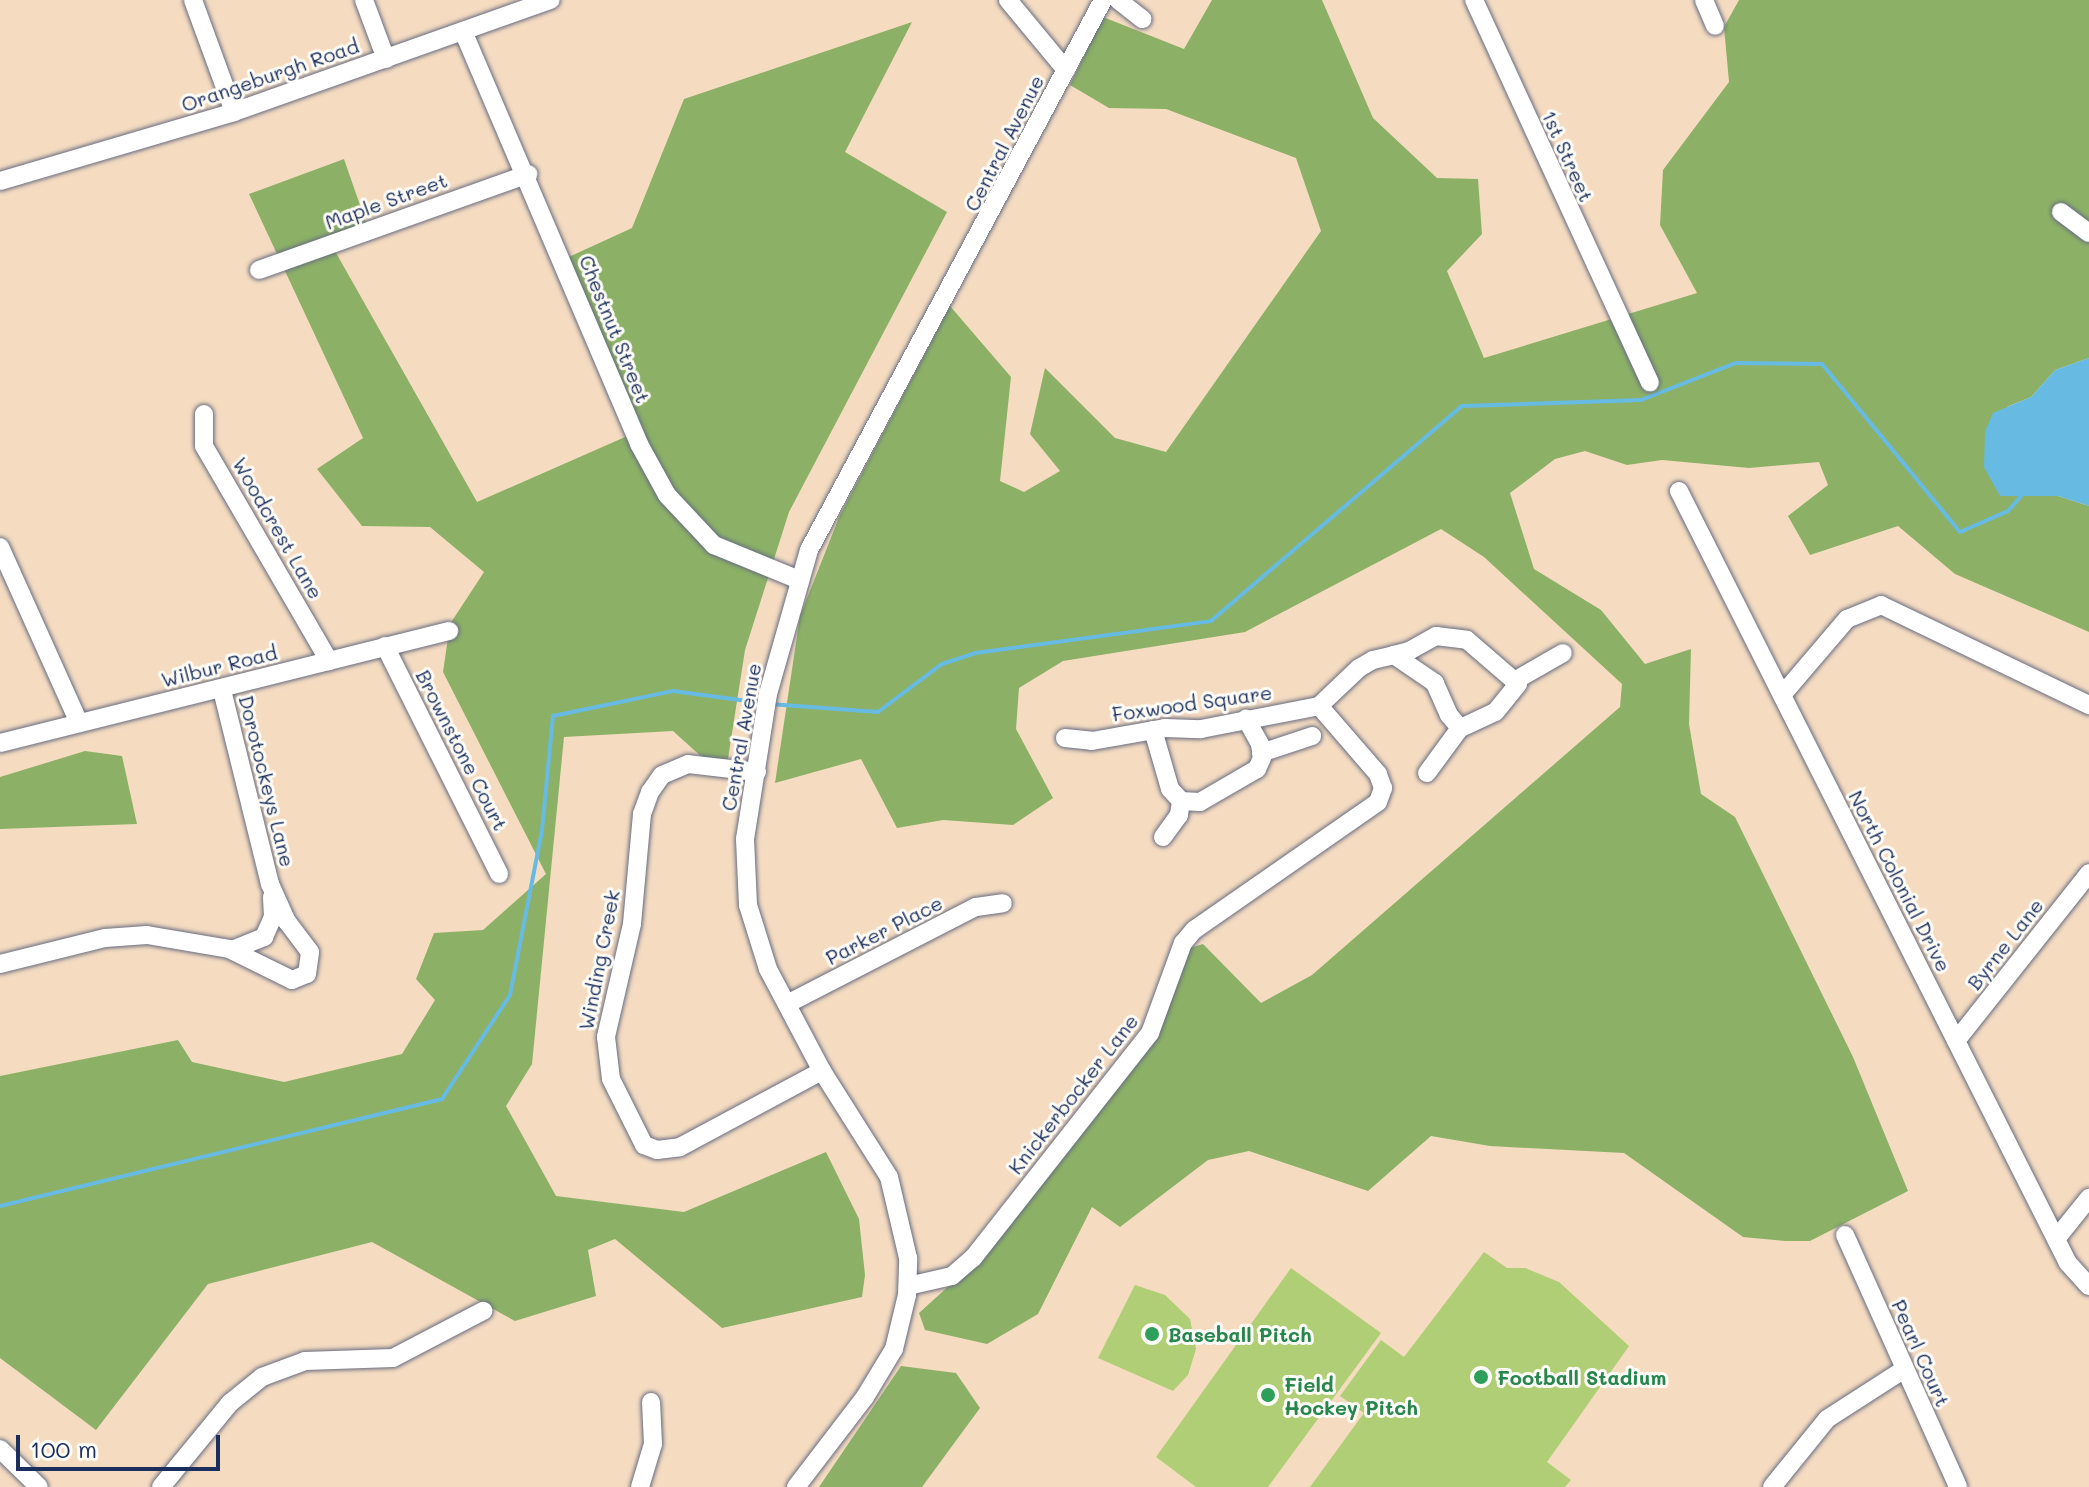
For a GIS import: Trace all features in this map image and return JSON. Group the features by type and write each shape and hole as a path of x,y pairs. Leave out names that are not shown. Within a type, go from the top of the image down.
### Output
{"street":[{"path":"193,0 234,112"},
{"path":"364,0 386,59"},
{"path":"1008,0 1066,70"},
{"name":"Central Avenue","path":"796,1487 894,1349 908,1286 905,1231 889,1177 822,1071 768,969 748,905 745,839 768,694 797,579 1103,0"},
{"path":"1118,0 1142,19"},
{"name":"1st Street","path":"1474,0 1622,329 1650,382"},
{"path":"1704,0 1715,26"},
{"name":"Orangeburgh Road","path":"0,181 234,112 538,2"},
{"name":"Chestnut Street","path":"463,31 528,174 639,444 667,495 714,545 797,579"},
{"name":"Maple Street","path":"259,270 528,174"},
{"path":"2061,212 2089,233"},
{"name":"Woodcrest Lane","path":"204,414 204,446 329,661"},
{"name":"North Colonial Drive","path":"1679,491 2068,1263 2089,1286"},
{"path":"0,547 79,723"},
{"path":"1783,694 1847,619 1881,605 2089,705"},
{"name":"Wilbur Road","path":"0,743 449,631"},
{"path":"1319,706 1359,668 1450,634 1467,640 1516,680"},
{"name":"Brownstone Court","path":"385,646 499,874"},
{"path":"1427,773 1460,728 1477,724 1510,700 1516,680 1563,653"},
{"path":"1394,655 1435,683 1449,715 1460,728"},
{"name":"Dorotockeys Lane","path":"222,690 270,884 287,922 310,952 307,974 284,978 229,949"},
{"name":"Foxwood Square","path":"1065,738 1092,741 1153,730 1201,729 1319,706"},
{"name":"Knickerbocker Lane","path":"908,1286 952,1276 973,1258 1150,1033 1183,943 1194,930 1378,802 1383,788 1378,774 1319,706"},
{"path":"1153,730 1170,789 1181,801 1200,802 1238,784 1257,769 1261,753 1246,719"},
{"path":"1261,753 1312,736"},
{"name":"Winding Creek","path":"757,772 688,764 662,775 650,792 642,814 632,924 606,1037 611,1079 644,1145 657,1150 680,1147 822,1071"},
{"path":"1163,837 1179,815 1181,801"},
{"name":"Byrne Lane","path":"1956,1041 2089,873"},
{"name":"Dorotockeys Lane","path":"0,964 125,934 229,949 255,944 270,928 270,884"},
{"name":"Parker Place","path":"787,1004 976,907 1003,903"},
{"path":"2056,1239 2089,1198"},
{"name":"Pearl Court","path":"1845,1235 1958,1487"},
{"path":"161,1487 230,1403 262,1377 305,1361 393,1358 483,1311"},
{"path":"1772,1487 1827,1419 1903,1370"},
{"path":"640,1487 653,1444 651,1402"},
{"path":"0,1449 39,1487"}],"green space":[{"path":"1212,0 1322,0 1373,118 1437,178 1478,179 1482,234 1447,271 1484,358 1697,293 1660,225 1663,170 1729,82 1724,27 1739,0 2089,0 2089,358 2055,370 2031,397 2007,407 2000,496 2058,496 2089,506 2089,632 1955,574 1898,526 1810,555 1788,516 1828,485 1819,462 1749,468 1662,460 1627,465 1585,451 1555,459 1510,493 1534,569 1601,610 1645,664 1691,649 1689,724 1701,794 1735,817 1853,1057 1908,1191 1810,1241 1785,1241 1743,1237 1624,1153 1490,1146 1431,1136 1368,1191 1249,1151 1208,1160 1120,1227 1092,1207 1038,1314 987,1344 925,1330 919,1313 951,1284 1153,1041 1187,949 1203,944 1261,1003 1312,975 1620,707 1622,684 1484,557 1441,529 1245,632 1063,661 1019,688 1016,729 1053,798 1013,825 943,820 897,828 861,759 775,783 800,616 840,515 950,306 1011,377 1000,481 1024,492 1060,471 1030,434 1045,368 1115,438 1166,452 1321,231 1296,158 1166,109 1109,108 1070,85 1103,17 1184,49"},
{"path":"912,22 845,152 947,212 789,512 745,650 725,778 673,731 564,737 532,1064 506,1106 556,1196 684,1212 826,1152 859,1219 865,1275 862,1297 722,1328 615,1239 588,1250 596,1296 515,1321 372,1242 208,1284 96,1430 0,1358 0,1076 178,1040 192,1062 284,1082 402,1054 435,1000 416,979 434,933 483,930 546,874 443,672 450,624 484,572 430,527 362,526 317,469 363,438 249,194 344,159 369,231 331,244 477,502 641,430 560,261 632,228 684,99"},
{"path":"85,751 122,756 137,824 0,829 0,777"},
{"name":"Football Stadium","path":"1484,1252 1507,1268 1525,1268 1559,1282 1629,1346 1547,1462 1571,1480 1565,1487 1310,1487 1364,1413 1340,1396 1381,1340 1404,1357"},
{"name":"Field Hockey Pitch","path":"1291,1268 1381,1333 1268,1487 1196,1487 1156,1457"},
{"name":"Baseball Pitch","path":"1135,1285 1165,1295 1190,1319 1196,1349 1188,1375 1173,1391 1098,1358"},
{"path":"901,1366 956,1373 980,1408 922,1487 819,1487"}],"water":[{"path":"2089,358 2089,506 2058,496 2000,496 1984,467 1985,432 1993,413 2031,397 2055,370"}],"waterway":[{"path":"770,704 878,712 942,664 975,653 1211,621 1462,406 1641,400 1736,363 1822,364 1960,532 2008,511 2022,495"},
{"path":"0,1206 442,1099 510,995 542,830 553,716 673,691 762,703"}],"place":[{"name":"Baseball Pitch","path":"1152,1334"},
{"name":"Football Stadium","path":"1481,1377"},
{"name":"Field Hockey Pitch","path":"1268,1395"}]}
